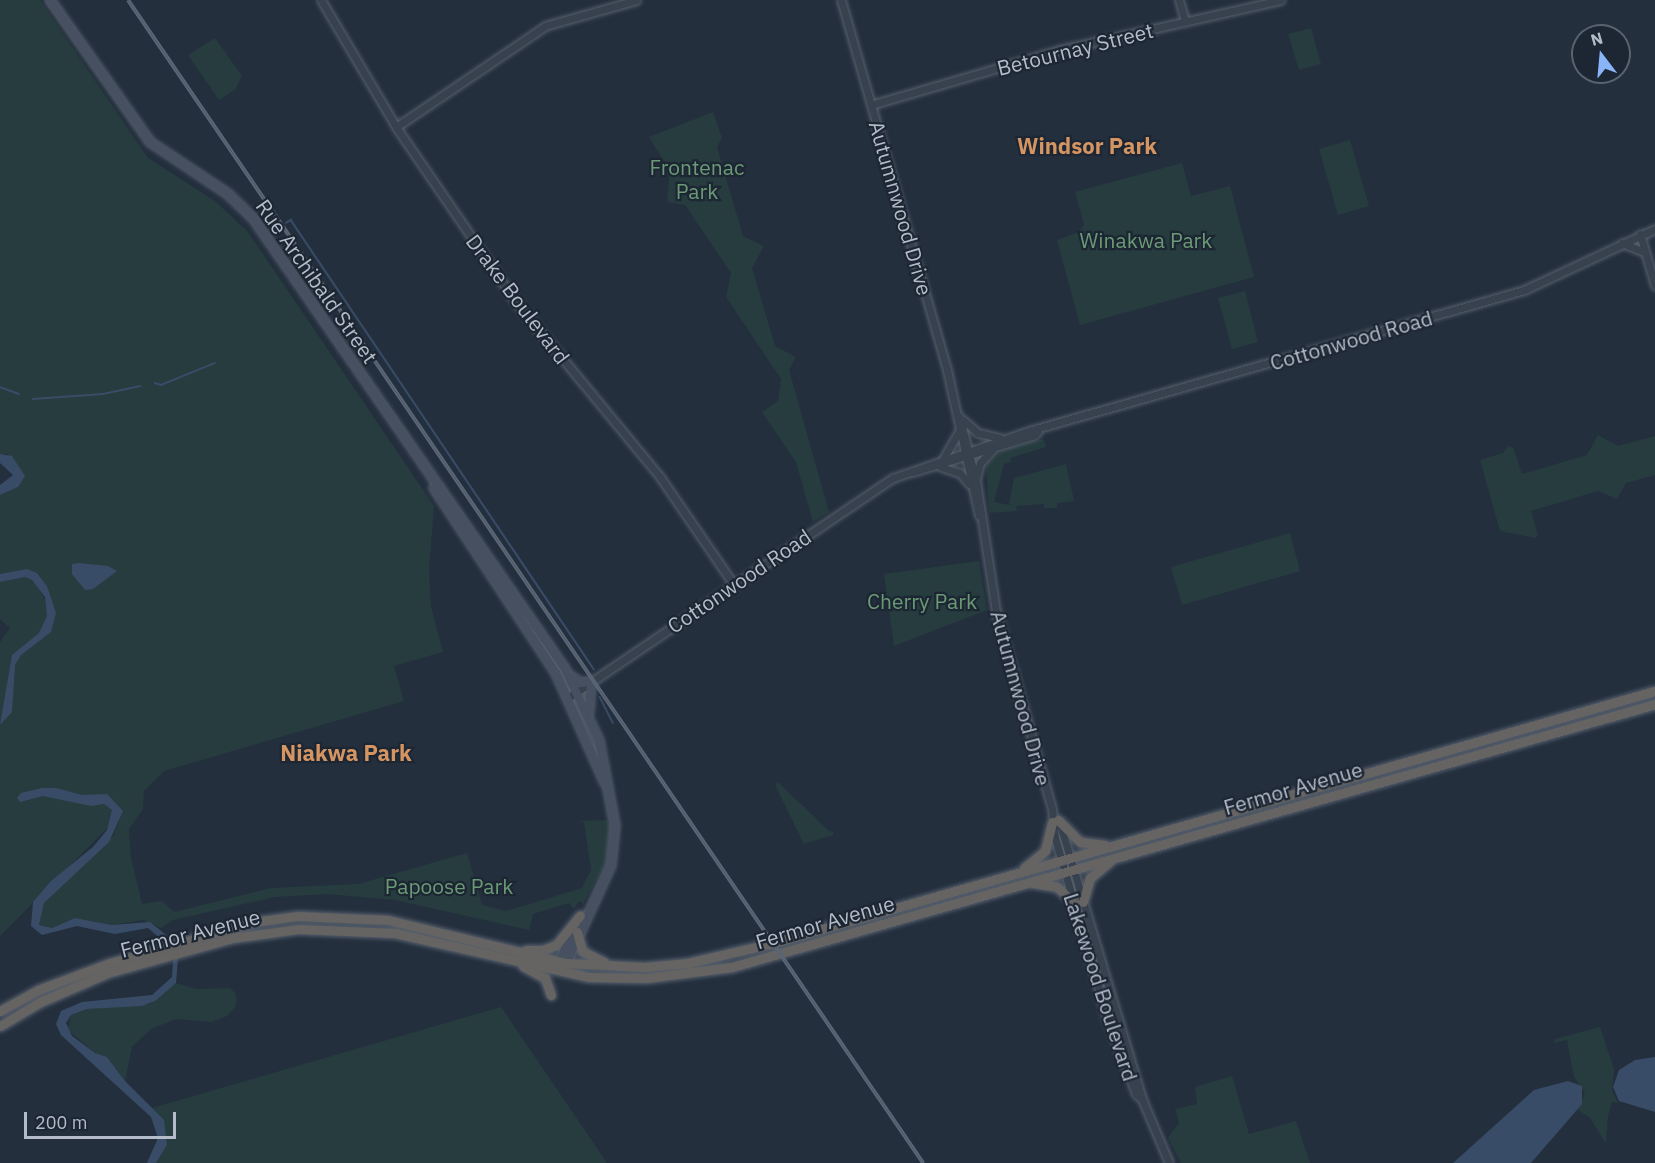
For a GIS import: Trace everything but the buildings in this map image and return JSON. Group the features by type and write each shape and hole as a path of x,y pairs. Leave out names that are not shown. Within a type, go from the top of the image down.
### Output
{"highway":[{"name":"Fermor Avenue","path":"0,1011 66,978 196,942 254,922 331,916 388,920 492,946 561,967 688,963 731,955 1655,691"},
{"name":"Fermor Avenue","path":"196,942 263,932 346,929 416,937 516,961 646,978 732,967 1655,704"},
{"path":"1013,875 1034,863 1045,851 1055,821 1080,842 1117,845"},
{"path":"1024,883 1057,887 1079,903 1090,878 1117,856"},
{"path":"492,946 535,951 551,948 566,936 580,915"},
{"path":"577,932 586,955 627,966"},
{"name":"Fermor Avenue","path":"0,1026 71,988 149,956"},
{"path":"516,961 545,978 551,994"}],"main road":[{"name":"Rue Archibald Street","path":"50,0 150,142 228,194 253,218 565,669 592,722 611,799 615,842 601,887 561,967"},
{"name":"Rue Archibald Street","path":"423,465 451,515 569,697 611,799"},
{"path":"565,669 578,682 591,682 587,696 592,722"},
{"name":"Rue Archibald Street","path":"561,967 580,915 601,887"}],"street":[{"name":"Drake Boulevard","path":"321,0 396,127 515,301 660,477 734,585"},
{"path":"396,127 545,26 636,0"},
{"name":"Autumnwood Drive","path":"841,0 961,418 996,611 1070,870"},
{"path":"1179,0 1185,21"},
{"name":"Betournay Street","path":"871,105 1059,50 1280,0"},
{"name":"Cottonwood Road","path":"569,697 874,490 913,472 1005,439 1524,290 1655,229"},
{"path":"1640,234 1655,286"},
{"path":"1622,243 1636,245 1646,254"},
{"path":"961,418 983,435 1005,439"},
{"name":"Autumnwood Drive","path":"961,418 959,430 967,454"},
{"path":"959,430 941,463 960,473 973,484 980,464 994,448"},
{"name":"Cottonwood Road","path":"967,454 994,448 1038,430"},
{"name":"Lakewood Boulevard","path":"1070,870 1142,1099 1169,1163"}],"green space":[{"name":"Papoose Park","path":"0,0 40,0 148,158 215,201 248,232 434,506 429,570 431,607 443,652 394,666 404,701 164,771 144,791 143,809 129,829 131,858 142,904 162,901 174,912 271,888 358,884 467,853 482,905 506,911 582,888 591,870 584,822 577,821 607,820 610,827 604,866 583,904 579,901 574,909 569,903 533,914 529,930 395,900 327,894 275,897 173,920 161,928 143,920 112,925 75,918 52,928 39,925 44,903 113,836 122,813 0,936 0,642 10,628 0,619 0,582 25,577 35,582 48,605 51,601 47,586 37,573 0,574 0,495 18,487 8,454 0,454"},
{"path":"1311,28 1321,64 1299,70 1288,34"},
{"path":"215,38 242,76 236,89 219,100 188,55"},
{"name":"Frontenac Park","path":"713,112 722,138 717,147 743,236 764,246 752,268 775,346 796,357 789,370 829,512 813,522 796,462 762,412 778,401 781,379 726,297 731,273 685,205 667,202 670,171 649,137"},
{"path":"1350,140 1369,206 1338,215 1319,149"},
{"name":"Winakwa Park","path":"1182,163 1191,196 1230,186 1254,277 1080,325 1057,240 1079,232 1084,224 1075,192"},
{"path":"1245,291 1258,342 1232,349 1218,298"},
{"path":"1598,435 1618,446 1655,436 1655,475 1626,483 1617,499 1598,491 1531,511 1538,535 1536,538 1500,531 1480,460 1503,453 1508,446 1513,447 1522,474 1587,455"},
{"path":"1044,439 1046,447 1010,458 1011,462 1004,464 994,502 1009,505 1014,478 1066,464 1074,501 1057,503 1057,508 1044,508 1044,504 1016,506 1017,511 989,513 986,465 1003,450"},
{"path":"1290,533 1300,571 1182,605 1171,567"},
{"name":"Cherry Park","path":"979,561 987,610 894,646 884,574"},
{"path":"778,782 830,832 834,831 833,835 804,844 775,785"},
{"path":"176,983 196,989 230,988 236,994 236,1006 227,1016 212,1022 176,1019 151,1029 132,1047 125,1081 107,1057 95,1053 68,1030 71,1015 87,1009 150,1004"},
{"path":"501,1007 607,1163 156,1163 167,1145 152,1108"},
{"path":"1600,1027 1614,1069 1612,1090 1618,1103 1612,1102 1608,1116 1606,1143 1589,1117 1578,1110 1585,1093 1574,1077 1567,1040 1554,1043 1555,1039"},
{"path":"1232,1076 1249,1134 1296,1121 1310,1163 1181,1163 1168,1138 1179,1123 1175,1109 1197,1104 1195,1087"}],"water":[{"path":"0,454 12,456 25,476 18,487 0,495 0,485 13,475 0,463"},
{"path":"72,564 108,566 117,571 93,589 85,590 72,574"},
{"path":"27,569 37,573 47,586 56,613 51,632 21,655 15,665 12,712 0,725 12,655 39,633 47,616 45,597 32,580 25,577 0,582 0,574"},
{"path":"42,788 56,788 82,795 107,794 123,811 109,842 44,903 39,925 52,928 75,918 112,925 150,922 170,938 178,958 176,983 155,1001 142,1006 87,1009 71,1015 66,1023 72,1036 95,1053 107,1057 125,1081 164,1120 167,1145 156,1163 147,1163 158,1138 151,1117 61,1035 56,1024 61,1011 82,1002 152,995 172,977 173,960 161,939 148,928 115,934 77,926 42,935 31,926 33,902 51,881 93,847 107,830 112,810 104,804 91,806 43,796 20,802 17,798 21,793"},
{"path":"1655,1057 1655,1112 1619,1101 1613,1087 1619,1070 1635,1060"},
{"path":"1568,1081 1582,1086 1582,1104 1531,1163 1453,1163 1534,1090"}],"waterway":[{"path":"286,223 291,220 594,669"},
{"path":"155,383 161,385 215,363"},
{"path":"33,399 103,394 140,386"},
{"path":"0,387 19,394"},
{"path":"600,697 613,723"}],"railway":[{"path":"128,0 923,1163"}],"district":[{"name":"Windsor Park","path":"1087,146"},
{"name":"Niakwa Park","path":"346,753"}]}
